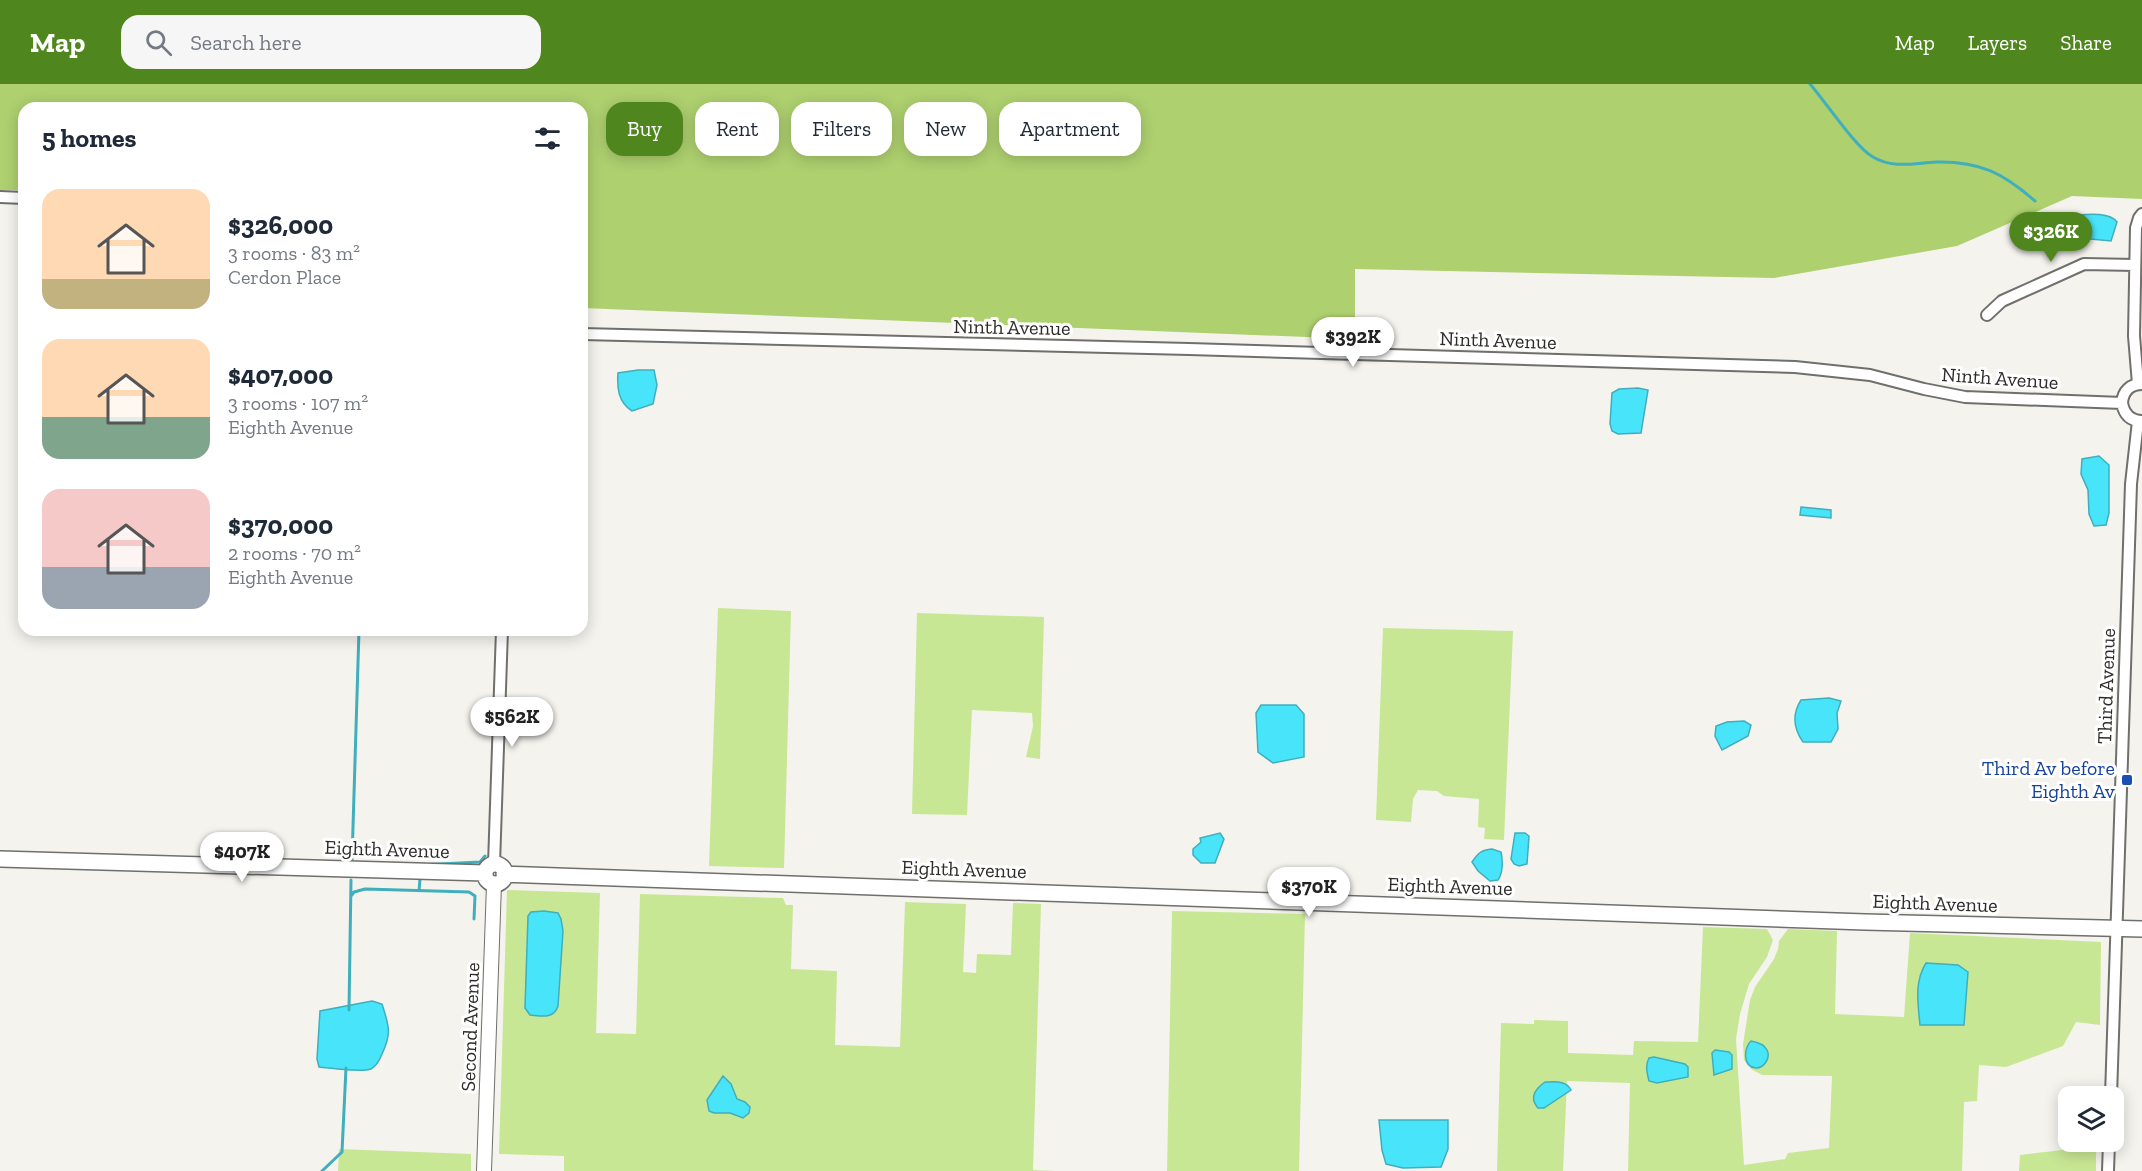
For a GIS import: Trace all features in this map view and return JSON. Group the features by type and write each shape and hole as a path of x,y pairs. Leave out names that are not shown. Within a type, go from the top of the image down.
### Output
{"main road":[{"name":"Eighth Avenue","path":"0,859 2142,929"}],"street":[{"path":"0,197 18,198"},
{"path":"2140,421 2127,415 2122,403 2126,390 2140,384 2135,265 2136,228 2142,214"},
{"path":"1987,315 2002,301 2084,264 2135,265"},
{"name":"Ninth Avenue","path":"588,334 1795,367 1870,375 1965,398 2122,403"},
{"name":"Third Avenue","path":"2110,1086 2131,484 2140,421"},
{"name":"Second Avenue","path":"484,1171 502,636"},
{"path":"2108,1171 2109,1152"}],"green space":[{"path":"0,84 2142,84 2142,199 2072,196 1957,246 1774,278 1355,269 1355,339 588,308 588,102 18,102 18,190 0,190"},
{"path":"718,608 791,611 784,868 709,866"},
{"path":"917,613 1044,617 1040,759 1026,757 1033,726 1032,713 972,710 967,815 912,814"},
{"path":"1383,628 1513,631 1504,840 1484,839 1485,828 1478,827 1479,799 1444,796 1437,791 1418,790 1413,799 1411,822 1376,820"},
{"path":"507,890 600,893 596,1033 636,1034 640,894 783,898 786,905 793,905 791,969 837,971 835,1045 900,1047 905,902 966,904 963,972 976,973 977,954 1011,955 1013,903 1041,904 1033,1170 1056,1171 564,1171 564,1156 499,1154"},
{"path":"1172,911 1305,914 1299,1171 1167,1171"},
{"path":"1703,927 1767,929 1773,940 1767,957 1749,984 1740,1014 1736,1039 1744,1165 1785,1159 1788,1153 1829,1148 1832,1076 1762,1075 1751,1069 1744,1060 1743,1044 1750,1000 1755,987 1774,959 1779,941 1788,929 1837,931 1835,1014 1904,1017 1910,933 2101,942 2100,1025 2076,1022 2063,1046 2006,1067 1979,1065 1977,1101 1964,1102 1962,1171 1628,1171 1630,1083 1567,1081 1563,1171 1497,1171 1501,1023 1534,1024 1534,1020 1568,1021 1568,1053 1633,1055 1634,1041 1698,1042"},
{"path":"339,1149 471,1154 471,1171 338,1171"},
{"path":"2058,1150 2096,1152 2096,1171 2019,1171 2020,1155"}],"water":[{"path":"2099,214 2114,219 2117,222 2111,241 2080,238 2044,249 2041,243 2028,238 2030,233 2040,237 2077,215"},
{"path":"654,370 657,385 653,404 632,411 619,394 618,373"},
{"path":"1619,389 1648,390 1641,433 1618,434 1612,431 1610,424 1612,393"},
{"path":"2099,456 2109,465 2109,513 2106,525 2094,526 2089,514 2088,490 2081,474 2082,459"},
{"path":"1801,507 1831,510 1831,518 1800,515"},
{"path":"1829,698 1841,701 1837,713 1838,729 1831,742 1803,742 1795,721 1798,705 1801,700"},
{"path":"1261,705 1296,705 1304,714 1304,757 1273,763 1258,752 1256,713"},
{"path":"1744,721 1751,725 1748,736 1722,750 1715,736 1716,726 1727,722"},
{"path":"1220,833 1224,839 1215,863 1201,863 1193,855 1193,849 1201,842 1200,838"},
{"path":"1515,833 1525,833 1529,836 1527,864 1519,866 1511,859"},
{"path":"1492,849 1501,852 1502,867 1498,880 1490,881 1478,871 1472,862 1480,852"},
{"path":"531,912 558,913 563,931 558,1006 551,1015 543,1016 530,1015 525,1008 528,916"},
{"path":"1926,963 1958,965 1968,972 1964,1025 1920,1025 1918,985"},
{"path":"372,1001 382,1004 388,1029 385,1047 377,1064 371,1069 360,1071 319,1067 317,1059 320,1011"},
{"path":"1751,1041 1762,1045 1768,1053 1766,1062 1759,1068 1751,1067 1746,1061 1746,1052"},
{"path":"1715,1050 1729,1052 1732,1055 1732,1069 1714,1075 1712,1053"},
{"path":"1654,1057 1685,1064 1688,1067 1688,1077 1657,1083 1649,1081 1647,1063 1649,1058"},
{"path":"723,1076 731,1084 737,1099 750,1107 749,1113 743,1118 730,1113 709,1111 707,1100"},
{"path":"1545,1082 1563,1083 1571,1090 1544,1108 1538,1108 1534,1101 1534,1094"},
{"path":"1379,1120 1448,1120 1448,1149 1441,1167 1403,1168 1386,1164"}],"waterway":[{"path":"1810,84 1858,144 1873,157 1896,164 1952,162 1978,167 2001,176 2035,201"},
{"path":"352,860 359,636"},
{"path":"420,865 480,862 485,856"},
{"path":"419,891 420,879"},
{"path":"349,1010 351,880"},
{"path":"351,896 354,892 365,889 469,892 475,896 474,919"},
{"path":"322,1171 342,1152 346,1068"}],"place":[{"name":"Third Av before Eighth Av","path":"2127,780"}]}
